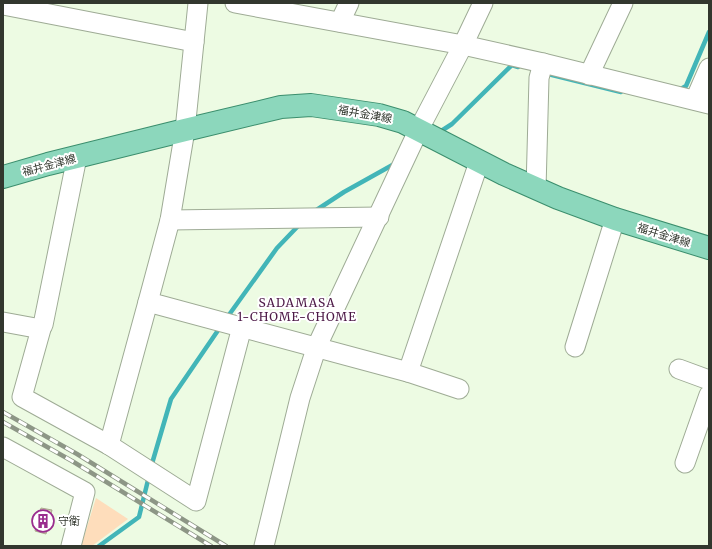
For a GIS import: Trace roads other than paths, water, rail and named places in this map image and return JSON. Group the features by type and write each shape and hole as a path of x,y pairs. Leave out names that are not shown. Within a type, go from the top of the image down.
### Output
{"main road":[{"name":"福井金津線","path":"3,177 77,157 281,107 311,105 379,115 403,122 419,129 479,162 536,189 615,219 709,248"}],"street":[{"path":"109,445 170,220 185,130 198,3"},
{"path":"235,3 463,45 702,102 709,68"},
{"path":"340,22 349,3"},
{"path":"264,546 300,398 317,346 419,129 483,3"},
{"path":"589,75 623,3"},
{"path":"3,5 194,42"},
{"path":"536,189 539,78 543,63"},
{"path":"43,325 77,157"},
{"path":"408,372 479,162"},
{"path":"170,220 378,217"},
{"path":"575,347 615,219"},
{"path":"148,302 317,346 408,372 459,389"},
{"path":"3,322 41,329 22,397 109,445 196,501 242,327"},
{"path":"679,369 709,380"},
{"path":"685,463 709,395"},
{"path":"3,447 85,492 71,546"}],"waterway":[{"path":"679,90 686,86 709,32"},
{"path":"438,133 452,124 512,65 518,67"},
{"path":"544,73 621,92"},
{"path":"315,211 344,192 396,163"},
{"path":"226,319 277,248 300,224"},
{"path":"151,467 171,399 221,326"},
{"path":"99,546 139,517 149,476"}],"railway":[{"path":"3,412 77,454 226,546"},
{"path":"3,422 72,461 211,546"}],"place":[{"name":"守衛","path":"43,521"}],"district":[{"name":"SADAMASA 1-CHOME-CHOME","path":"297,309"}]}
